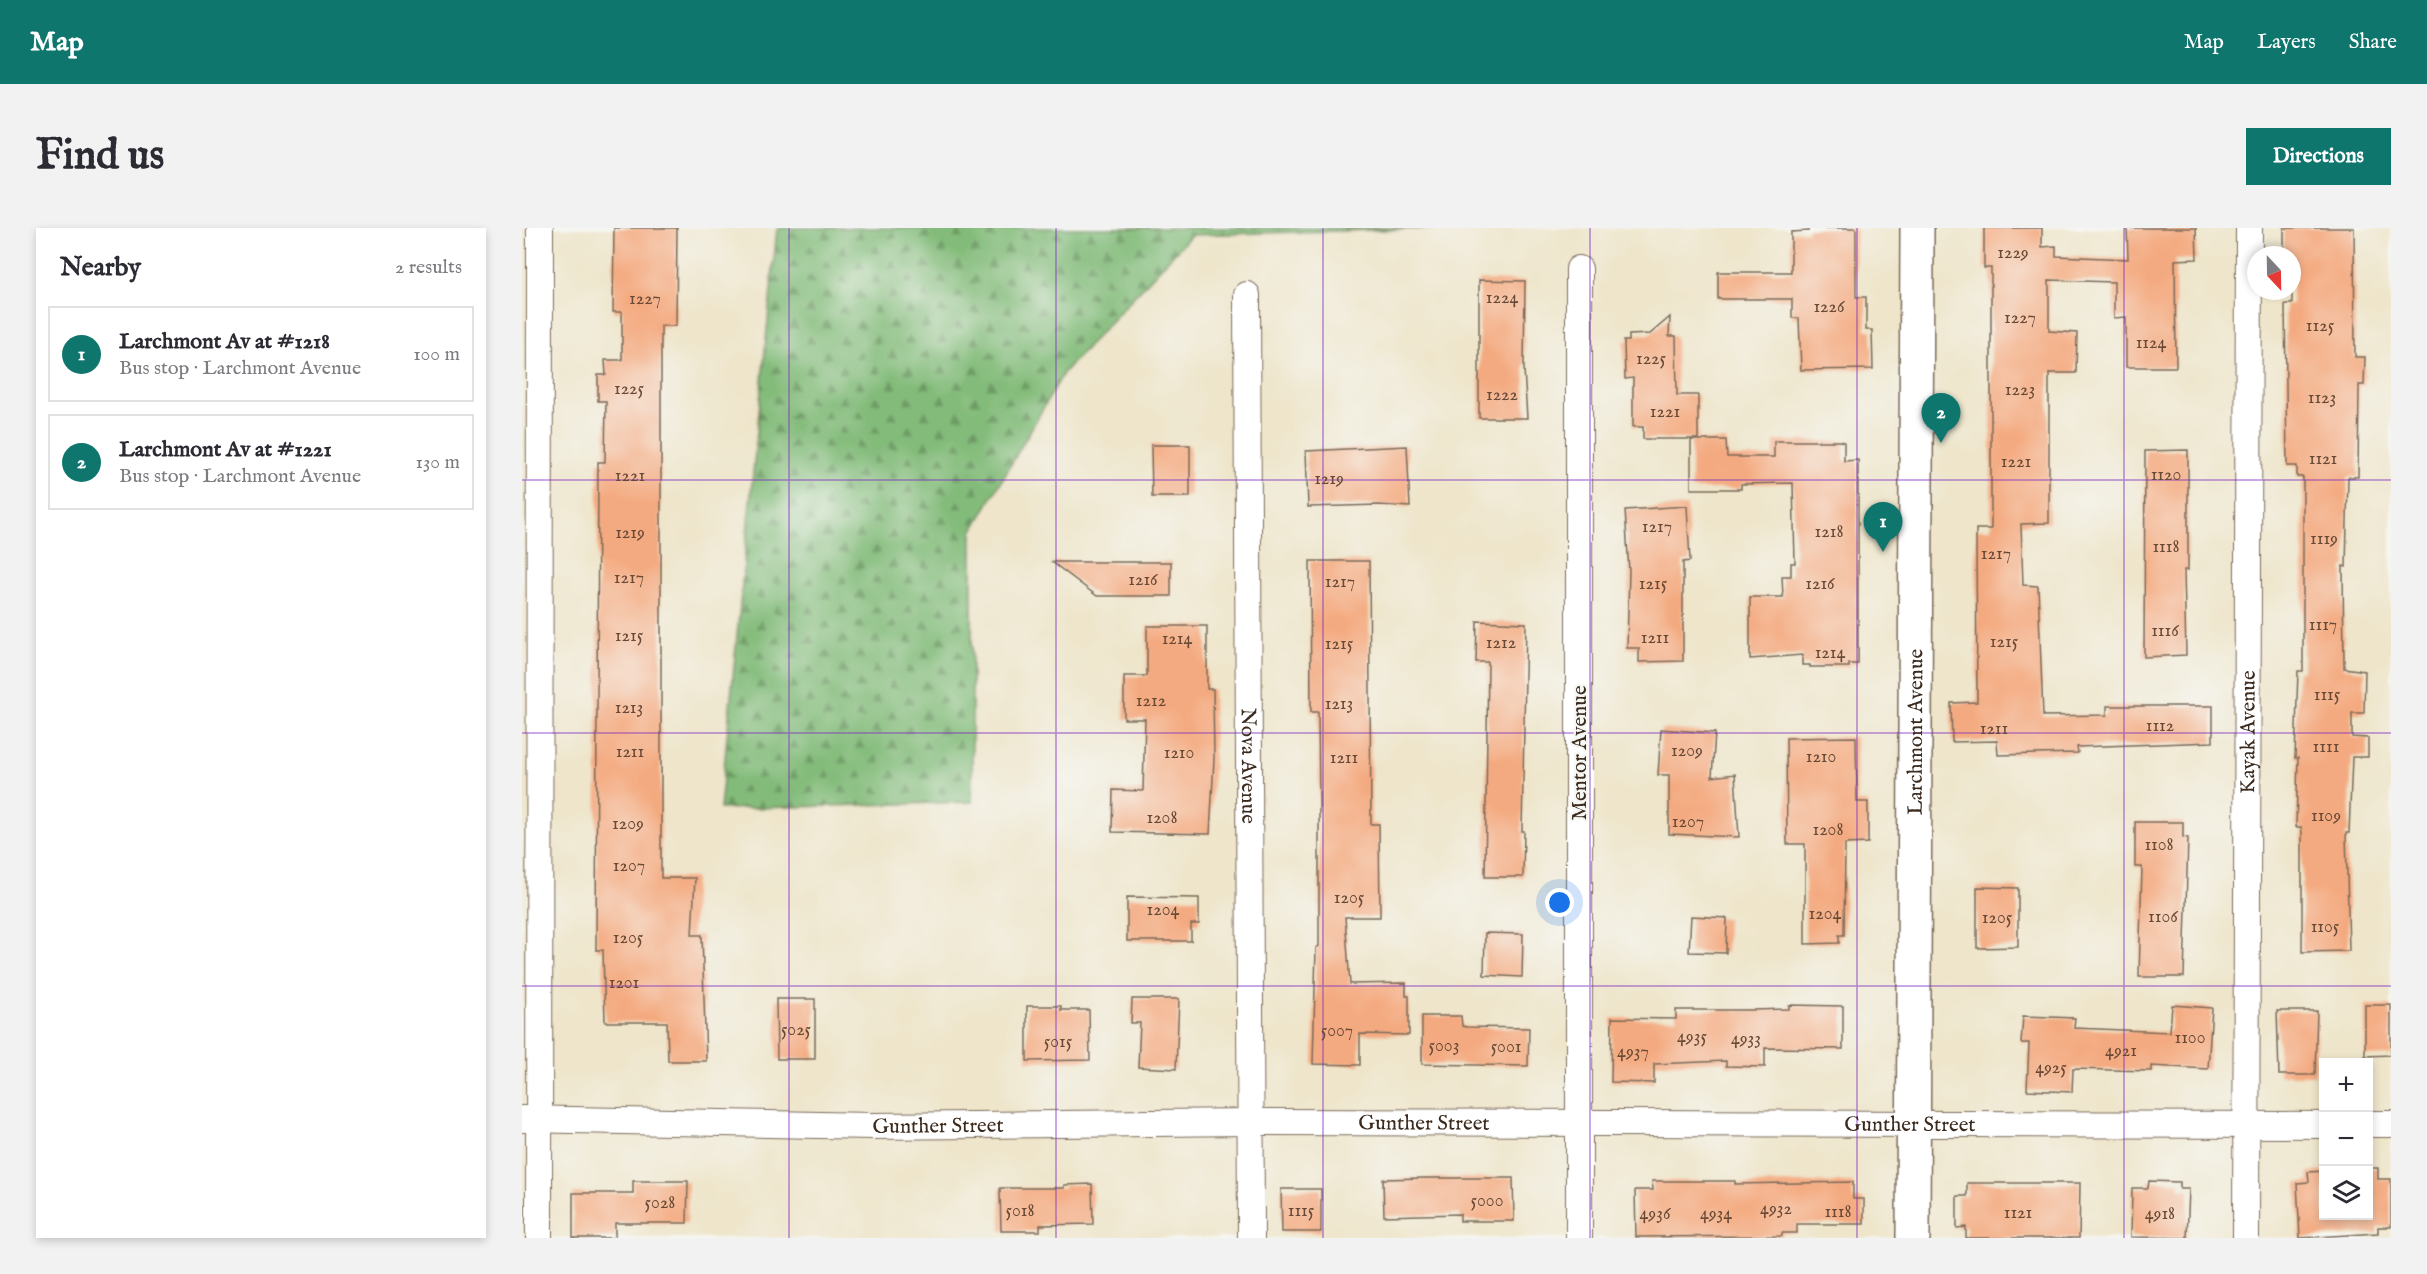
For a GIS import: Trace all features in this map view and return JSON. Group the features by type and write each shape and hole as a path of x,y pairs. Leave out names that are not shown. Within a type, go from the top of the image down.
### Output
{"street":[{"path":"539,1238 531,1119 540,228"},
{"name":"Larchmont Avenue","path":"1913,1238 1917,228"},
{"name":"Kayak Avenue","path":"2246,1238 2248,228"},
{"name":"Mentor Avenue","path":"1579,269 1579,1238"},
{"name":"Nova Avenue","path":"1247,295 1251,1238"},
{"name":"Gunther Street","path":"531,1119 872,1126 1250,1122 2319,1125"},
{"path":"2373,1124 2391,1124"}],"green space":[{"path":"777,228 1452,228 1191,235 1064,372 972,532 972,802 720,809"}],"building":[{"path":"614,228 677,228 676,326 661,326 661,878 695,878 692,935 702,935 706,1061 668,1061 667,1022 605,1022 603,950 596,950 598,462 605,462 606,401 598,401 598,375 606,375 605,360 622,360 622,312 613,312"},
{"path":"1808,228 1856,228 1856,297 1866,297 1866,330 1872,330 1873,369 1801,370 1799,318 1792,318 1792,299 1718,299 1718,272 1791,272 1791,232 1808,231"},
{"path":"1984,228 2042,228 2042,247 2056,246 2056,256 2128,259 2127,228 2196,228 2197,259 2175,260 2176,367 2126,367 2126,317 2114,318 2114,282 2049,280 2049,331 2077,333 2076,373 2049,373 2049,523 2021,524 2023,585 2038,586 2043,716 2107,715 2107,706 2213,706 2213,742 2077,747 2078,753 1998,755 1997,741 1952,742 1951,703 1977,702 1976,529 1991,529 1991,268 1984,268"},
{"path":"2284,228 2354,228 2355,357 2365,357 2364,385 2359,385 2358,477 2348,477 2346,567 2343,566 2344,668 2365,671 2364,713 2352,713 2352,737 2368,738 2368,757 2352,757 2349,833 2346,833 2349,951 2302,952 2302,833 2301,827 2296,827 2298,758 2295,758 2298,671 2303,671 2303,477 2297,477 2297,466 2287,466 2285,304 2292,304 2292,300 2301,300 2301,246 2284,246"},
{"path":"1479,280 1525,281 1524,369 1527,418 1479,418"},
{"path":"1670,317 1669,336 1676,336 1677,395 1698,395 1698,439 1643,439 1643,427 1633,427 1633,378 1625,379 1624,341 1629,341 1629,335 1650,334"},
{"path":"1691,440 1726,440 1727,457 1774,457 1774,441 1839,441 1844,442 1844,461 1858,460 1858,664 1849,664 1849,667 1810,667 1810,665 1802,665 1802,655 1750,659 1750,597 1783,597 1782,576 1791,576 1791,563 1795,563 1793,483 1741,484 1741,489 1691,489"},
{"path":"1151,445 1190,445 1190,497 1152,497"},
{"path":"1407,446 1410,507 1379,505 1308,507 1306,451"},
{"path":"2188,450 2188,570 2184,570 2186,655 2144,657 2145,451"},
{"path":"1687,506 1690,561 1683,562 1683,661 1639,662 1639,648 1627,648 1629,571 1625,510"},
{"path":"1310,561 1369,561 1371,824 1379,824 1380,917 1345,917 1350,984 1406,983 1406,996 1409,996 1409,1035 1360,1034 1360,1065 1313,1064 1316,948 1319,946 1319,797 1318,712 1311,712"},
{"path":"1052,562 1171,562 1171,596 1097,596"},
{"path":"1477,621 1526,623 1523,877 1485,877 1488,662 1476,662"},
{"path":"1147,626 1207,626 1207,689 1213,689 1214,759 1210,834 1112,832 1113,790 1143,791 1145,719 1124,719 1124,676 1147,676"},
{"path":"1661,729 1715,733 1712,777 1735,774 1739,837 1669,834 1669,775 1658,775"},
{"path":"1856,737 1857,802 1868,802 1868,843 1845,844 1844,935 1839,935 1839,943 1805,944 1805,844 1787,844 1786,738"},
{"path":"2135,822 2183,822 2183,837 2188,838 2184,977 2139,977 2142,867 2135,867"},
{"path":"1977,887 2018,888 2018,947 1977,948"},
{"path":"1127,897 1199,898 1199,924 1191,924 1191,941 1127,941"},
{"path":"1691,916 1727,918 1726,953 1689,952"},
{"path":"1485,933 1523,934 1522,977 1484,975"},
{"path":"776,999 815,999 815,1059 777,1059"},
{"path":"1132,999 1179,999 1176,1069 1138,1067 1140,1023 1131,1023"},
{"path":"1789,1005 1843,1006 1843,1049 1765,1048 1765,1067 1726,1066 1726,1061 1654,1064 1654,1083 1611,1082 1612,1018 1676,1019 1676,1010 1789,1009"},
{"path":"2172,1005 2212,1008 2208,1069 2151,1066 2151,1071 2073,1069 2072,1092 2027,1090 2029,1043 2021,1043 2023,1016 2075,1018 2074,1028 2170,1032"},
{"path":"2365,1005 2391,1005 2391,1055 2365,1056"},
{"path":"1027,1006 1061,1006 1061,1010 1089,1010 1090,1060 1027,1061"},
{"path":"2277,1011 2317,1011 2315,1075 2279,1075"},
{"path":"1422,1016 1461,1016 1462,1026 1467,1027 1529,1028 1528,1066 1422,1064"},
{"path":"2373,1168 2378,1168 2378,1179 2391,1179 2391,1227 2378,1227 2378,1233 2300,1238 2297,1183 2309,1182 2308,1172 2319,1171 2319,1220 2373,1220"},
{"path":"1513,1178 1514,1221 1460,1221 1460,1214 1384,1216 1383,1179"},
{"path":"633,1181 688,1181 687,1223 615,1223 615,1238 573,1238 573,1193 633,1193"},
{"path":"1652,1181 1735,1181 1735,1184 1853,1182 1853,1199 1864,1199 1864,1224 1797,1224 1797,1233 1782,1233 1782,1236 1636,1237 1635,1190 1653,1190"},
{"path":"2149,1181 2180,1182 2180,1189 2189,1189 2187,1238 2131,1237 2132,1188 2148,1188"},
{"path":"1967,1183 2080,1183 2079,1238 1966,1238 1966,1227 1957,1228 1957,1196 1967,1196"},
{"path":"1092,1184 1093,1224 1040,1225 1040,1231 1001,1231 1000,1188 1064,1188 1064,1185"},
{"path":"1281,1189 1321,1189 1321,1232 1282,1232"}],"place":[{"name":"Larchmont Av at #1221","path":"1941,443"},
{"name":"Larchmont Av at #1218","path":"1883,552"}]}
